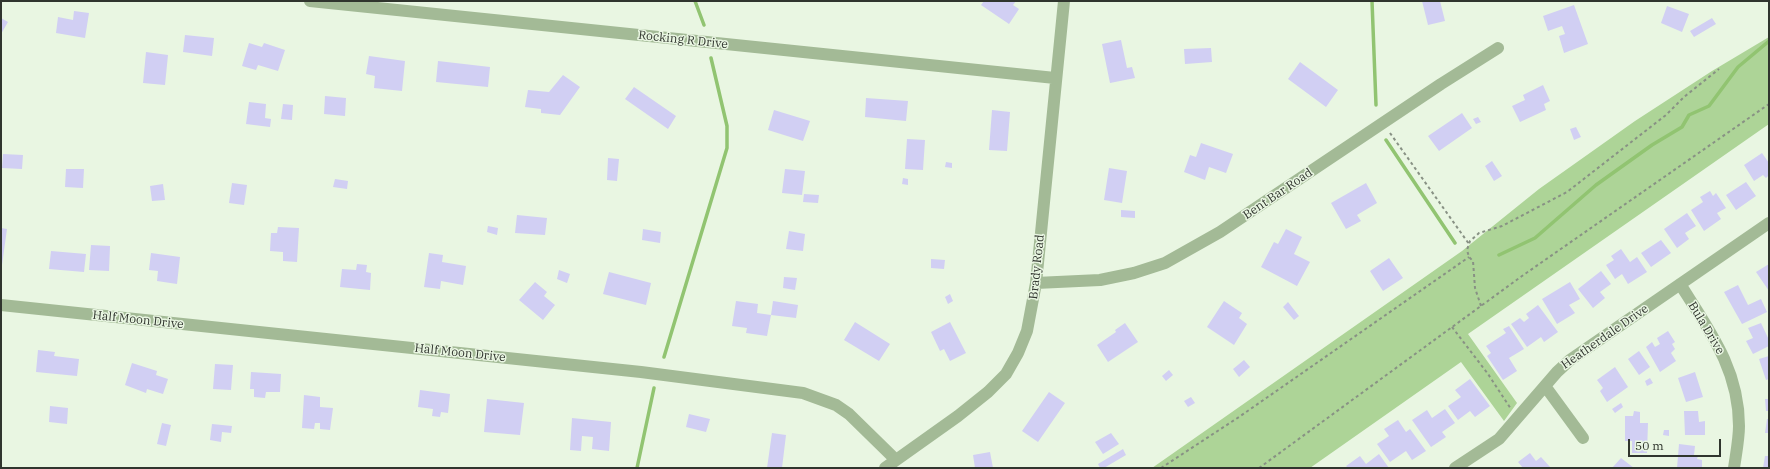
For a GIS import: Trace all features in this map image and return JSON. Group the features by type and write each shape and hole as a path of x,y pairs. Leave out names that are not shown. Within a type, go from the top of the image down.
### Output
{"street":[{"name":"Rocking R Drive","path":"310,1 1055,78"},
{"name":"Brady Road","path":"885,468 958,416 988,392 1006,374 1018,353 1027,331 1036,284 1055,78 1064,1"},
{"name":"Bent Bar Road","path":"1036,284 1100,280 1165,263 1220,232 1498,48"},
{"name":"Heatherdale Drive","path":"1455,468 1499,439 1556,372 1570,360 1769,223"},
{"name":"Bula Drive","path":"1680,284 1717,342 1733,383 1739,426 1734,468"},
{"name":"Half Moon Drive","path":"1,305 635,372 803,393 836,405 849,414 896,460"},
{"path":"1545,386 1583,438"}],"path":[{"path":"1481,306 1475,288 1473,261 1469,257 1467,250 1470,241 1479,233 1502,226 1567,192 1666,115 1684,96 1719,69"},
{"path":"1259,468 1481,306 1769,104"},
{"path":"1383,123 1469,244"},
{"path":"1161,468 1238,417 1469,257"},
{"path":"1452,327 1488,374 1510,408 1518,417"}],"green space":[{"path":"1769,37 1769,124 1468,334 1517,403 1504,421 1461,362 1310,468 1152,468 1462,251 1539,189 1635,121 1712,71"}],"building":[{"path":"984,1 1016,1 1013,5 1019,9 1009,24 981,5"},
{"path":"1422,1 1440,1 1445,21 1428,25"},
{"path":"1574,5 1588,44 1564,53 1559,36 1565,34 1562,26 1548,31 1543,16"},
{"path":"1667,6 1689,14 1682,32 1661,23"},
{"path":"74,11 89,13 85,38 56,33 58,17 73,20"},
{"path":"1,18 8,22 1,34"},
{"path":"1712,18 1716,24 1694,37 1690,31"},
{"path":"185,35 214,38 212,56 183,52"},
{"path":"1121,40 1127,68 1132,67 1135,78 1110,83 1102,44"},
{"path":"249,43 262,47 264,43 285,50 278,71 258,65 256,70 242,66"},
{"path":"1211,48 1212,62 1185,64 1184,49"},
{"path":"146,52 168,55 165,85 143,83"},
{"path":"369,56 405,61 402,91 374,88 375,76 366,74"},
{"path":"438,61 490,67 488,87 436,82"},
{"path":"1300,62 1338,90 1326,107 1288,79"},
{"path":"563,75 580,87 560,115 541,113 541,109 525,107 528,90 549,92"},
{"path":"1543,85 1550,101 1544,104 1546,110 1520,122 1512,106 1525,100 1523,95"},
{"path":"634,87 676,116 668,129 625,99"},
{"path":"325,96 346,98 345,116 324,114"},
{"path":"866,98 908,101 906,121 865,117"},
{"path":"249,102 266,104 265,118 271,119 270,127 246,124"},
{"path":"283,104 293,105 292,120 281,119"},
{"path":"774,110 810,121 803,141 768,130"},
{"path":"992,110 1010,112 1007,151 989,150"},
{"path":"1462,113 1472,128 1439,151 1428,136"},
{"path":"1478,117 1481,122 1476,124 1473,119"},
{"path":"1576,127 1581,137 1574,140 1570,129"},
{"path":"907,139 925,140 923,170 905,169"},
{"path":"1201,143 1233,154 1226,173 1209,167 1205,180 1184,172 1190,155 1196,157"},
{"path":"1762,153 1769,163 1769,175 1766,178 1763,175 1754,181 1744,165"},
{"path":"3,154 23,155 22,169 2,168"},
{"path":"608,158 619,159 617,181 607,180"},
{"path":"1492,161 1502,176 1494,181 1485,166"},
{"path":"946,162 952,163 952,168 945,167"},
{"path":"1109,168 1127,171 1122,203 1104,200"},
{"path":"66,169 84,169 83,188 65,187"},
{"path":"785,169 805,171 802,195 782,193"},
{"path":"903,178 908,179 908,185 902,184"},
{"path":"335,179 348,181 347,189 333,187"},
{"path":"1746,182 1756,196 1736,210 1726,195"},
{"path":"232,183 247,185 244,205 229,203"},
{"path":"1366,183 1377,203 1357,215 1361,221 1346,229 1331,203"},
{"path":"163,184 165,200 152,201 150,186"},
{"path":"1710,191 1713,196 1716,193 1726,208 1717,213 1721,219 1704,231 1691,210 1703,202 1700,197"},
{"path":"804,194 819,195 818,203 803,202"},
{"path":"1121,210 1135,211 1135,218 1121,217"},
{"path":"1687,213 1696,226 1685,233 1689,239 1677,248 1664,229"},
{"path":"517,215 547,218 545,235 515,233"},
{"path":"488,226 498,228 497,235 487,232"},
{"path":"278,227 299,228 297,262 283,261 283,252 270,251 271,233 277,233"},
{"path":"1,228 7,229 2,265 1,264"},
{"path":"643,229 661,232 660,243 642,240"},
{"path":"1286,229 1302,237 1294,254 1310,262 1297,286 1261,267 1274,242 1278,244"},
{"path":"789,231 805,234 803,251 786,249"},
{"path":"1661,240 1671,253 1651,267 1641,253"},
{"path":"91,245 110,246 109,271 89,270"},
{"path":"1621,249 1630,262 1637,257 1647,272 1628,284 1622,274 1615,279 1606,265 1614,260 1611,256"},
{"path":"51,251 86,254 84,272 49,269"},
{"path":"151,253 180,257 177,284 157,281 158,271 149,270"},
{"path":"429,253 443,255 442,262 466,266 463,285 441,281 440,289 424,287"},
{"path":"1389,258 1403,278 1383,291 1370,271"},
{"path":"931,259 945,260 944,269 931,268"},
{"path":"357,264 367,265 366,272 371,273 370,290 340,287 342,269 356,270"},
{"path":"1769,264 1769,291 1756,272"},
{"path":"559,270 570,274 567,283 557,279"},
{"path":"1601,271 1611,284 1600,292 1605,298 1593,308 1578,289"},
{"path":"609,272 651,283 646,305 603,294"},
{"path":"784,277 797,278 795,290 783,288"},
{"path":"535,282 547,292 544,296 555,305 543,320 519,300"},
{"path":"1570,282 1580,299 1569,305 1575,313 1557,324 1542,299"},
{"path":"1738,285 1748,305 1761,299 1767,312 1742,324 1724,292"},
{"path":"950,294 953,301 948,304 945,297"},
{"path":"736,301 758,304 757,313 771,315 767,336 746,333 747,328 732,326"},
{"path":"773,301 798,305 796,318 771,315"},
{"path":"1224,301 1242,313 1239,318 1247,324 1234,345 1207,327"},
{"path":"1288,302 1299,316 1294,320 1283,307"},
{"path":"1538,305 1558,332 1544,342 1541,337 1527,347 1511,324 1520,318 1524,322 1529,318 1526,314"},
{"path":"855,322 890,344 879,361 844,340"},
{"path":"950,322 966,353 950,361 944,349 940,351 931,332"},
{"path":"1125,323 1138,342 1108,362 1097,345 1116,332 1115,330"},
{"path":"1761,323 1769,340 1769,346 1753,354 1746,341 1753,338 1748,328"},
{"path":"1509,326 1524,349 1509,358 1517,371 1503,380 1487,356 1491,353 1486,346 1506,333 1503,329"},
{"path":"1668,331 1675,342 1672,344 1675,349 1671,353 1676,361 1660,372 1646,347 1652,342 1655,347 1660,344 1657,338"},
{"path":"38,350 55,352 54,356 79,359 77,376 36,372"},
{"path":"1639,351 1650,367 1639,375 1628,359"},
{"path":"1769,356 1769,379 1766,380 1759,359"},
{"path":"1244,360 1250,367 1239,377 1233,369"},
{"path":"132,363 157,371 156,375 168,379 163,394 147,389 146,393 125,385"},
{"path":"215,364 233,365 231,390 213,389"},
{"path":"1615,367 1628,387 1607,402 1600,391 1603,388 1597,380"},
{"path":"1169,370 1173,375 1166,381 1162,376"},
{"path":"251,372 281,374 280,392 266,392 265,398 254,397 254,389 250,389"},
{"path":"1695,372 1703,397 1686,402 1678,378"},
{"path":"1650,378 1653,383 1647,386 1645,381"},
{"path":"1470,379 1490,406 1475,417 1470,411 1458,420 1448,406 1461,397 1455,390"},
{"path":"420,390 450,394 448,413 441,412 440,417 432,416 433,409 418,407"},
{"path":"1049,392 1065,403 1038,442 1022,431"},
{"path":"304,395 320,397 320,407 333,408 330,430 320,429 320,423 315,423 314,429 302,428"},
{"path":"1191,397 1195,403 1188,407 1184,401"},
{"path":"487,399 524,403 520,435 484,432"},
{"path":"1765,399 1769,399 1769,411 1766,411"},
{"path":"1621,403 1623,407 1615,413 1612,409"},
{"path":"50,406 68,408 67,424 49,422"},
{"path":"1445,409 1455,423 1442,432 1446,437 1431,447 1412,420 1427,410 1432,418"},
{"path":"1634,411 1640,412 1640,423 1648,423 1647,453 1632,453 1632,441 1625,441 1625,416 1633,416"},
{"path":"1684,411 1698,411 1699,422 1705,421 1705,435 1685,435"},
{"path":"689,414 710,419 706,432 686,427"},
{"path":"572,418 611,422 609,451 592,449 593,437 582,436 581,451 570,450"},
{"path":"1767,419 1769,419 1769,433 1765,433"},
{"path":"1398,420 1406,432 1410,429 1426,451 1412,460 1406,451 1390,462 1377,444 1389,436 1384,429"},
{"path":"162,423 171,425 166,446 157,444"},
{"path":"212,424 232,426 231,433 222,432 221,442 210,440"},
{"path":"1664,430 1669,430 1669,436 1663,435"},
{"path":"772,433 786,435 782,468 767,468"},
{"path":"1111,433 1119,444 1103,454 1095,442"},
{"path":"1679,444 1695,446 1694,455 1698,456 1697,459 1702,460 1702,468 1677,468"},
{"path":"1123,449 1126,455 1104,468 1100,468 1098,464"},
{"path":"990,452 993,468 975,468 973,455"},
{"path":"1530,453 1536,461 1541,457 1551,468 1523,468 1518,462"},
{"path":"1379,454 1389,468 1348,468 1346,466 1360,456 1366,464"},
{"path":"1765,456 1769,456 1769,468 1763,468"},
{"path":"1621,458 1634,468 1612,468"}],"waterway":[{"path":"695,1 704,25"},
{"path":"1372,1 1376,105"},
{"path":"1499,255 1535,238 1596,185 1652,145 1682,127 1689,115 1709,106 1738,67 1769,41"},
{"path":"664,357 727,148 727,126 711,58"},
{"path":"1386,140 1455,243"},
{"path":"637,468 654,388"}]}
